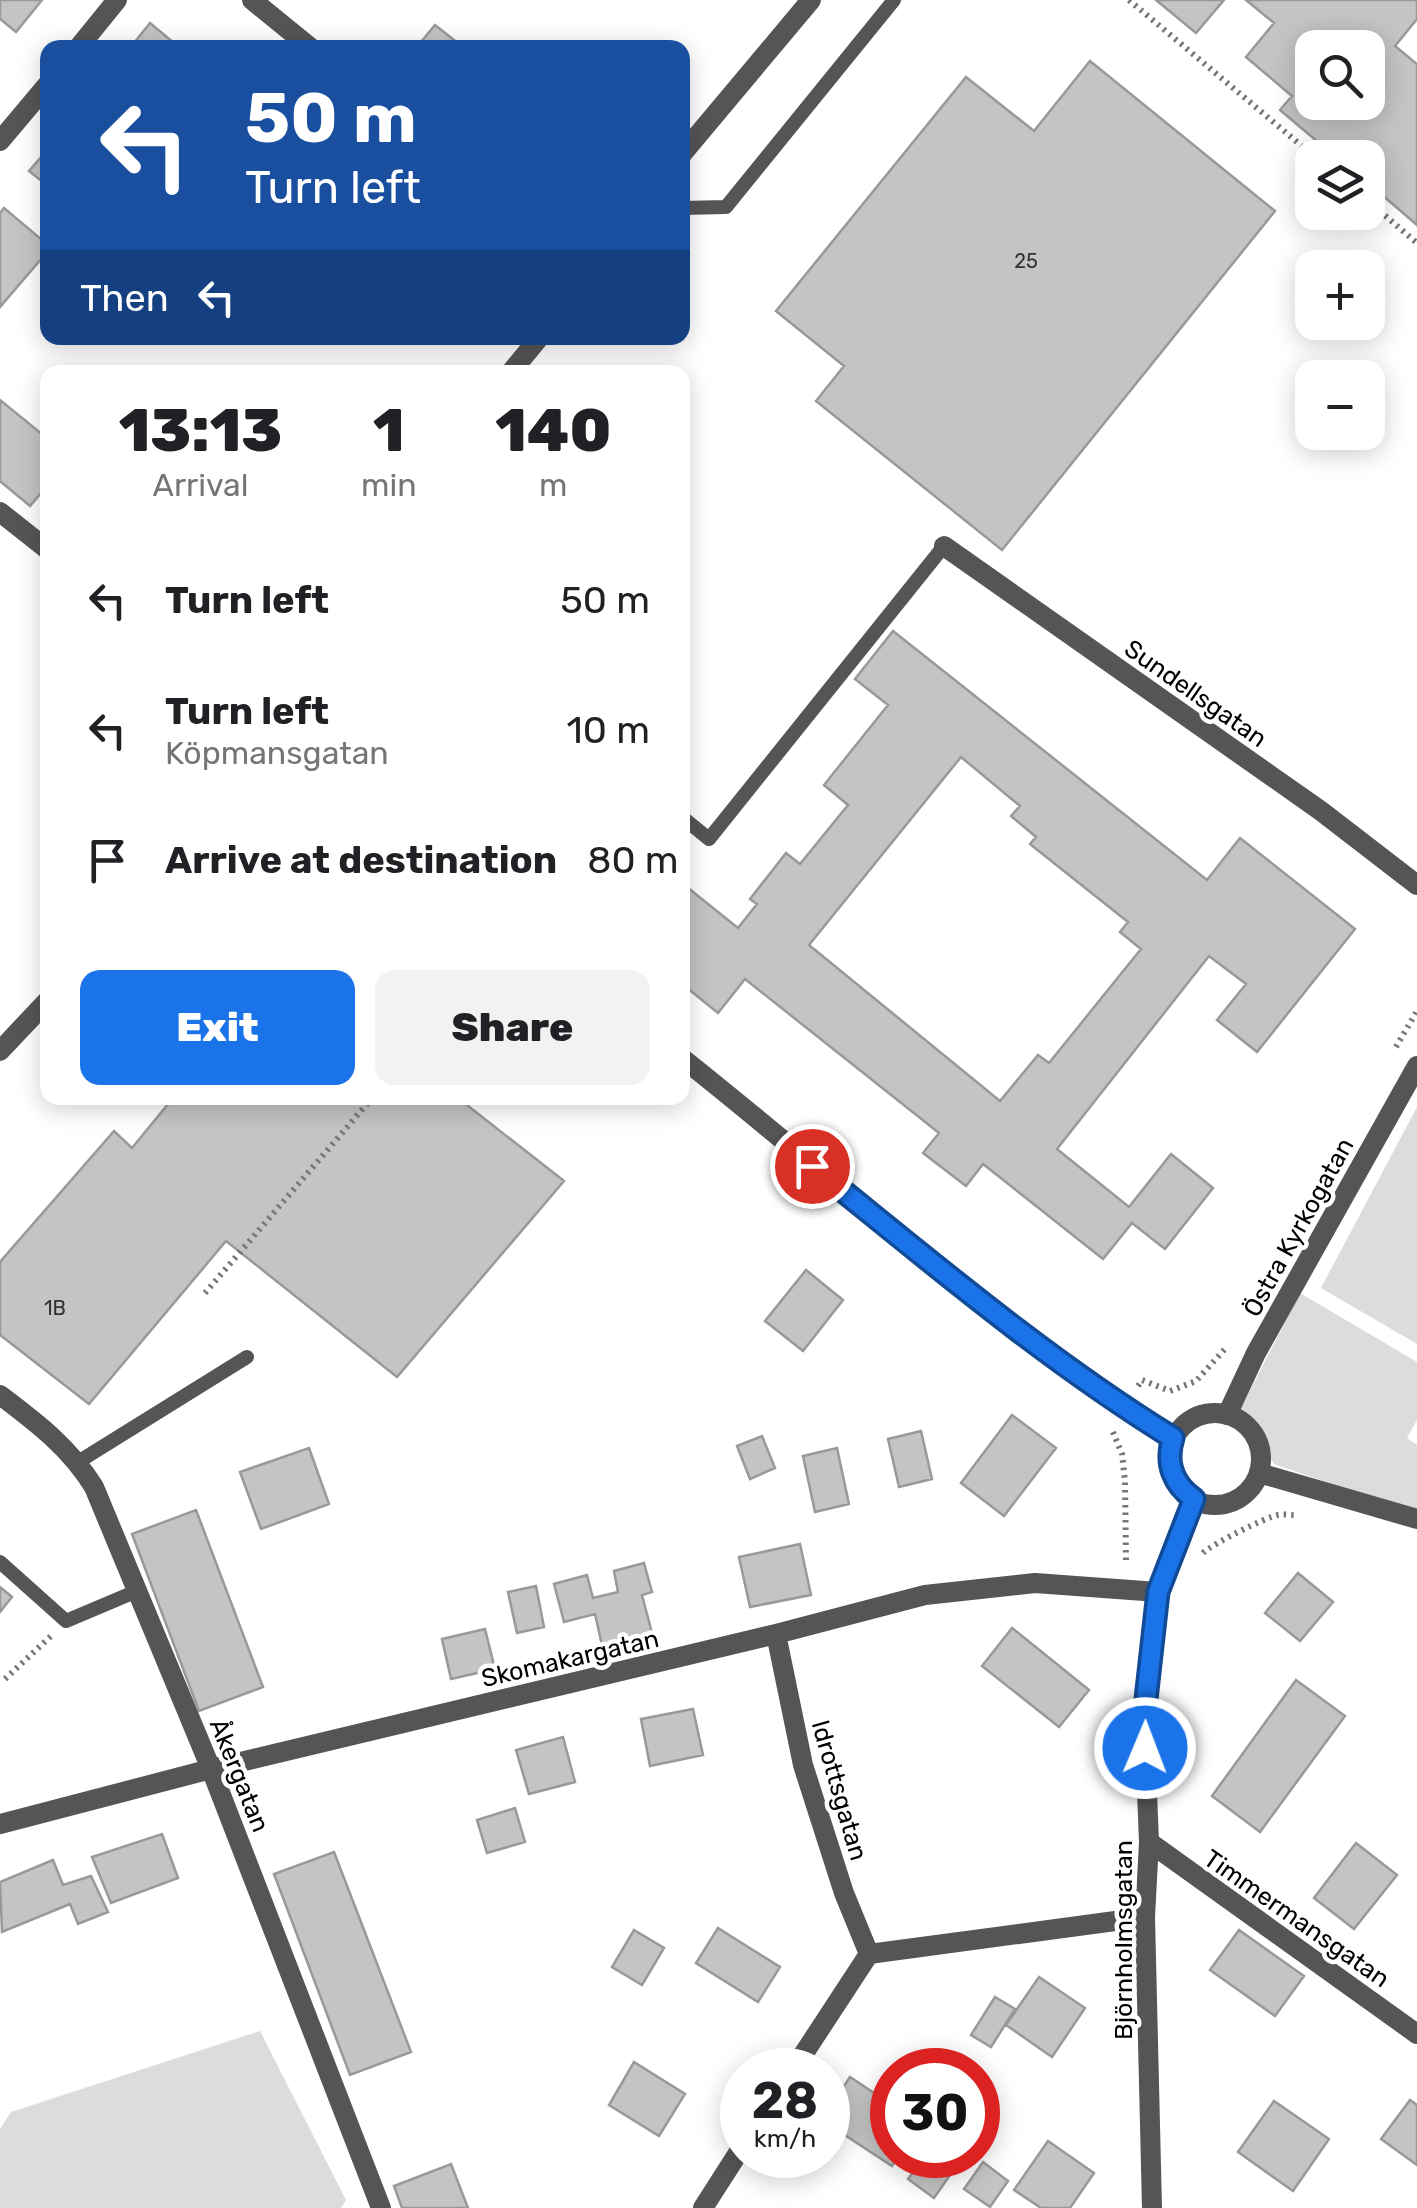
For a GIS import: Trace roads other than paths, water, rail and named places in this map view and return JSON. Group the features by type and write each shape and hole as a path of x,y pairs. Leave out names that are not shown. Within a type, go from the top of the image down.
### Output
{"street":[{"path":"84,40 117,0"},
{"path":"252,0 301,40"},
{"path":"690,144 811,0"},
{"path":"0,141 40,94"},
{"path":"517,365 533,345"},
{"path":"0,512 40,544"},
{"name":"Sundellsgatan","path":"944,546 1322,811 1417,885"},
{"path":"0,1051 40,1009"},
{"path":"690,1065 926,1257 1125,1408 1173,1438"},
{"name":"Östra Kyrkogatan","path":"1228,1415 1256,1354 1417,1066"},
{"name":"Åkergatan","path":"0,1395 42,1427 78,1462 94,1487 212,1769 381,2208"},
{"path":"1228,1415 1248,1428 1260,1446 1259,1473 1250,1488 1228,1504 1212,1505 1182,1490 1169,1460 1173,1438 1184,1426 1198,1416 1228,1415"},
{"path":"1259,1473 1417,1519"},
{"name":"Björnholmsgatan","path":"1152,2208 1144,1717 1158,1592 1194,1499"},
{"name":"Skomakargatan","path":"0,1824 925,1596 1062,1582 1158,1592"},
{"name":"Idrottsgatan","path":"776,1634 803,1766 844,1893 869,1954"},
{"name":"Timmermansgatan","path":"1149,1842 1417,2034"},
{"path":"807,2048 869,1954 1145,1917"},
{"path":"703,2208 722,2178"}],"lane":[{"path":"690,208 726,207 894,0"},
{"path":"690,824 709,839 944,546"},
{"path":"78,1462 247,1358"},
{"path":"0,1562 66,1621 138,1591"}]}
